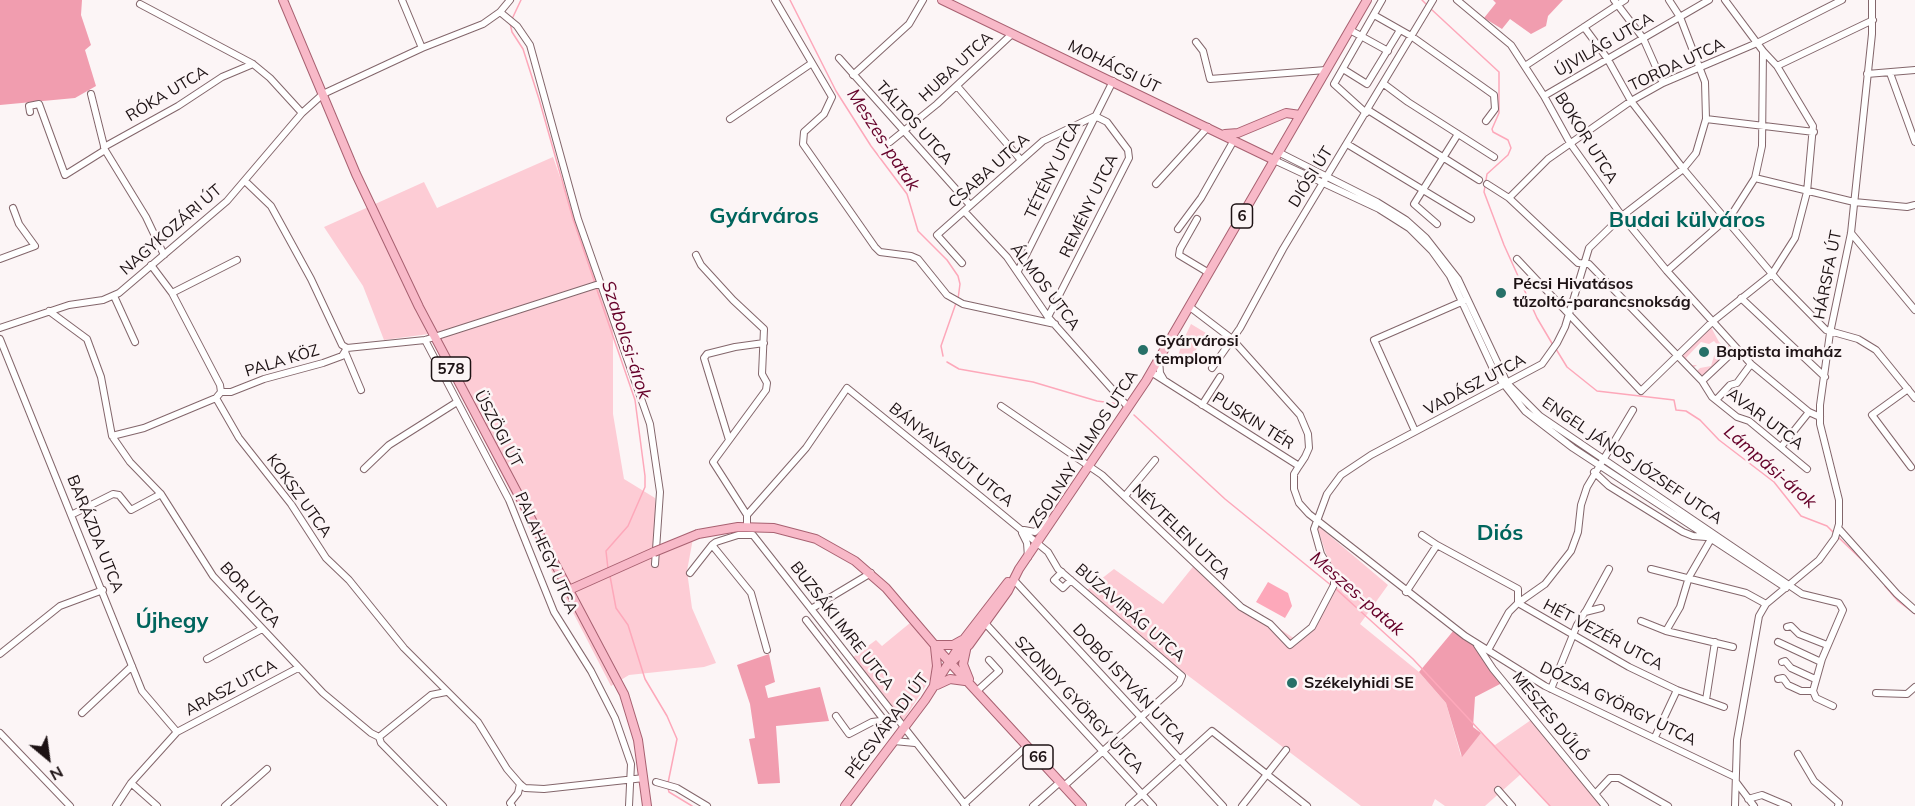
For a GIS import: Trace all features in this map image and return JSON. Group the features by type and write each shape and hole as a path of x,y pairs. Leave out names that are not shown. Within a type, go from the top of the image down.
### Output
{"main road":[{"name":"ÜSZÖGI ÚT","path":"283,0 356,174 434,338 629,706 644,778 647,806"},
{"name":"MOHÁCSI ÚT","path":"942,0 955,3 1237,142 1276,156"},
{"name":"ZSOLNAY VILMOS UTCA","path":"951,663 1055,518 1151,372 1367,0"},
{"path":"1222,134 1244,131 1286,113 1300,115"},
{"path":"1237,142 1244,131"},
{"path":"569,590 698,534 747,527 784,530 816,539 844,553 871,573 951,663"},
{"name":"ZSOLNAY VILMOS UTCA","path":"966,642 985,623 1019,569"},
{"path":"935,645 954,645 966,642 963,664 975,688"},
{"path":"933,688 937,666 935,645"},
{"name":"PÉCSVÁRADI ÚT","path":"845,806 951,663"},
{"name":"66","path":"951,663 1082,806"},
{"path":"933,688 956,678 975,688"}],"street":[{"path":"402,0 422,48"},
{"name":"NAGYKOZÁRI ÚT","path":"0,328 49,311 114,296 164,255 246,181 302,113 323,94 422,48 483,24 500,12 510,0"},
{"path":"775,0 832,97 824,114 804,132 803,144 874,247 880,252 918,259 947,295 961,302 1054,324"},
{"path":"854,75 909,24 923,0"},
{"path":"1382,0 1343,69 1332,81 1367,111 1479,180"},
{"name":"BOKOR UTCA","path":"1457,0 1501,35 1525,66 1570,143 1622,216 1667,271 1751,364 1809,412 1820,417"},
{"path":"1525,66 1616,3 1625,0"},
{"name":"VADÁSZ UTCA","path":"1317,522 1327,494 1341,475 1355,465 1539,366 1555,346 1568,314 1582,264 1598,237 1683,169 1696,153 1706,119 1706,95 1700,68 1680,17 1669,0"},
{"name":"ÚJVILÁG UTCA","path":"1544,96 1709,0"},
{"path":"1517,259 1641,391 1712,322 1772,274 1795,238 1808,192 1813,126 1777,66 1725,0"},
{"name":"TORDA UTCA","path":"1509,198 1548,159 1631,101 1663,83 1757,43 1842,0"},
{"name":"HÁRSFA ÚT","path":"1837,533 1839,500 1820,417 1830,333 1851,233 1873,20 1872,0"},
{"name":"DIÓSI ÚT","path":"1212,368 1232,339 1283,249 1432,2"},
{"path":"140,3 253,64 270,78 302,113"},
{"path":"1616,3 1643,38 1663,83"},
{"path":"500,12 511,21 530,45 561,163 597,285 630,362 650,424 660,492 655,564"},
{"path":"1374,15 1411,36 1494,95 1495,109 1486,121"},
{"path":"1777,66 1873,20"},
{"path":"1584,27 1607,58 1631,101 1683,169 1772,274 1830,333 1858,339 1876,350 1915,398"},
{"path":"1350,30 1388,51"},
{"path":"1343,69 1367,84 1400,30"},
{"name":"HUBA UTCA","path":"890,142 957,86 1012,33"},
{"path":"1196,42 1203,51 1210,79 1326,70"},
{"path":"1667,271 1726,221 1740,204 1755,178 1764,125 1764,51"},
{"name":"TÁLTOS UTCA","path":"839,58 970,205"},
{"path":"730,118 812,63"},
{"name":"RÓKA UTCA","path":"30,112 29,106 39,104 65,174 222,77 246,69 253,64"},
{"path":"1867,74 1915,70"},
{"path":"1890,73 1915,142"},
{"name":"TÉTÉNY UTCA","path":"1018,271 1113,81"},
{"path":"1384,84 1494,156"},
{"path":"957,86 1020,159"},
{"path":"91,94 105,148 146,217 164,255"},
{"name":"CSABA UTCA","path":"962,263 937,235 1043,141 1095,116"},
{"name":"REMÉNY UTCA","path":"1048,317 1130,154 1107,122 1095,116"},
{"path":"1706,119 1814,132"},
{"path":"1156,184 1208,127"},
{"path":"1437,224 1414,206 1442,156 1458,134"},
{"path":"1178,229 1237,142"},
{"path":"1347,144 1471,219"},
{"name":"ENGEL JÁNOS JÓZSEF UTCA","path":"1276,156 1325,179 1387,213 1416,235 1444,267 1465,301 1505,384 1533,418 1788,586"},
{"path":"1755,178 1854,202 1907,207 1915,205"},
{"path":"246,181 260,192 271,206 312,279 346,350 361,390"},
{"name":"AVAR UTCA","path":"1487,184 1509,198 1578,263 1589,264 1675,356 1702,381 1716,400 1808,469"},
{"path":"0,259 35,246 19,224 12,208"},
{"name":"ÁLMOS UTCA","path":"964,211 1018,271 1048,317 1128,406"},
{"path":"1197,219 1179,249 1179,255 1209,273"},
{"path":"1851,233 1915,310"},
{"path":"696,255 701,265 733,300 764,327 762,374 767,388 713,462 747,515 747,527"},
{"path":"172,293 237,260"},
{"name":"KOKSZ UTCA","path":"151,266 172,293 220,385 219,395 239,438 291,504 326,558 349,579 404,648 437,678 446,692 453,696 478,722 498,756 520,784"},
{"path":"346,350 434,338 597,285"},
{"path":"114,296 135,342"},
{"path":"1741,298 1825,376"},
{"path":"1415,431 1374,340 1465,301"},
{"name":"PUSKIN TÉR","path":"1151,372 1299,466 1309,448 1306,426 1287,398 1232,339 1190,307"},
{"name":"BOR UTCA","path":"49,311 82,334 91,346 101,376 112,436 130,462 161,494 213,576 298,668 331,700 379,737 381,743 443,806"},
{"name":"BARÁZDA UTCA","path":"0,339 104,590 142,691 177,732"},
{"name":"PALAHEGY UTCA","path":"425,340 509,500 554,612 591,671 615,718 627,747 632,779 629,806"},
{"path":"729,440 704,358 707,354 735,347 764,343"},
{"path":"1702,381 1736,349"},
{"name":"PALA KÖZ","path":"112,436 144,428 219,395 264,379 323,363 342,356 346,350"},
{"path":"1159,359 1160,373 1167,382"},
{"path":"1716,400 1730,385 1737,383 1751,364"},
{"path":"1202,405 1220,377"},
{"name":"BÁNYAVASÚT UTCA","path":"747,515 807,448 847,388 1037,544"},
{"path":"1908,389 1872,415 1911,466"},
{"path":"364,469 389,445 457,402"},
{"name":"NÉVTELEN UTCA","path":"1001,406 1090,467 1125,496 1213,581 1254,615 1270,624 1290,645 1312,627 1334,586 1335,576 1321,554 1315,536 1317,522"},
{"path":"1488,650 1509,612 1545,584 1571,551 1578,532 1581,505 1594,472 1633,410"},
{"path":"1781,447 1809,412"},
{"path":"1125,496 1155,460"},
{"name":"ENGEL JÁNOS JÓZSEF UTCA","path":"1600,462 1710,538 1788,586"},
{"name":"DÓZSA GYÖRGY UTCA","path":"1299,466 1293,482 1296,496 1317,522 1406,592 1476,643 1551,689 1655,737 1736,779"},
{"path":"1594,472 1609,486 1683,532 1710,538 1689,577 1680,607 1666,631"},
{"path":"72,514 117,494 130,510 161,494"},
{"path":"1018,528 1035,532 1044,523 1055,518"},
{"path":"1018,528 1027,543 1028,557"},
{"path":"1735,806 1737,740 1755,629 1766,604 1819,560 1837,533 1915,610"},
{"name":"BUZSÁKI IMRE UTCA","path":"712,545 746,534 753,535 965,805"},
{"path":"1422,535 1518,589 1518,603"},
{"name":"BÚZAVIRÁG UTCA","path":"1037,544 1048,552 1062,572 1182,676 1179,683 1141,717"},
{"path":"690,573 712,545 751,593 767,650"},
{"path":"1406,592 1437,545"},
{"path":"1551,689 1571,635 1609,569"},
{"path":"1651,569 1746,593 1766,604"},
{"path":"1062,572 1054,580 1063,588 1071,580"},
{"path":"811,609 871,573"},
{"name":"DOBÓ ISTVÁN UTCA","path":"1014,580 1223,806"},
{"path":"1788,586 1802,594 1834,602 1842,607 1815,679 1813,691 1816,698 1833,706"},
{"path":"0,654 60,606 104,590"},
{"name":"HÉT VEZÉR UTCA","path":"1518,603 1620,663 1677,690 1724,707"},
{"path":"1586,611 1601,608"},
{"path":"806,620 884,720"},
{"path":"1641,621 1666,631 1733,647"},
{"name":"SZONDY GYÖRGY UTCA","path":"985,623 1154,806"},
{"path":"1787,627 1791,626 1799,634 1822,646 1827,645"},
{"path":"207,659 262,629"},
{"path":"1707,700 1715,642"},
{"path":"1778,642 1821,662"},
{"name":"MESZES DŰLŐ","path":"1476,643 1493,669 1536,724 1605,806"},
{"path":"975,688 999,671 989,660"},
{"path":"1782,662 1785,661 1791,668 1815,679"},
{"path":"82,712 132,666"},
{"name":"ARASZ UTCA","path":"177,732 298,668"},
{"path":"1778,679 1783,678 1788,685 1801,691 1813,691"},
{"path":"1876,693 1908,694 1915,687"},
{"name":"HÉT VEZÉR UTCA","path":"1655,737 1677,690"},
{"path":"379,737 431,695 446,692"},
{"path":"836,716 849,734 872,722 896,719"},
{"path":"1034,806 1141,717"},
{"path":"1129,806 1212,731 1307,806"},
{"path":"116,806 131,783 177,732"},
{"path":"0,733 70,806"},
{"path":"894,741 906,740 916,744"},
{"path":"965,805 1027,746"},
{"path":"1242,806 1286,750"},
{"path":"1798,754 1814,781 1839,803 1838,806"},
{"path":"225,806 267,769"},
{"path":"512,806 510,803 518,793 520,784 525,788 544,789 644,778"},
{"path":"1596,793 1610,778 1619,778 1668,806"},
{"path":"1736,779 1754,806"},
{"path":"656,782 707,806"},
{"path":"131,783 158,806"},
{"path":"1498,790 1512,806"},
{"path":"1748,799 1762,795 1788,806"}],"shaded area":[{"path":"0,0 82,0 81,15 91,45 85,50 96,86 75,98 0,105"},
{"path":"1493,0 1563,0 1548,16 1546,26 1531,34 1510,19 1502,29 1484,18 1496,3"},
{"path":"553,157 613,328 613,414 624,479 655,498 659,545 694,533 687,571 692,608 716,663 704,667 629,675 611,686 429,334 384,340 363,286 324,227 424,182 437,208"},
{"path":"1191,324 1206,333 1193,355 1180,359 1178,356 1182,343"},
{"path":"1711,327 1719,342 1726,348 1729,345 1729,351 1704,376 1700,376 1696,372 1700,368 1711,366 1714,356 1721,349 1714,341 1709,344 1701,342 1686,358 1692,365 1697,365 1692,369 1680,355"},
{"path":"1316,524 1388,585 1360,624 1419,672 1446,703 1461,756 1481,733 1495,745 1531,720 1606,806 1550,806 1521,774 1485,806 1445,806 1435,799 1432,806 1361,806 1170,662 1087,590 1114,569 1163,604 1196,563 1244,605 1298,641 1336,583"},
{"path":"1268,582 1288,593 1292,606 1285,618 1256,602"},
{"path":"916,618 937,644 934,673 903,721 852,658 876,640 882,646"},
{"path":"1454,630 1473,644 1502,683 1475,697 1473,727 1481,733 1462,757 1446,703 1419,672"},
{"path":"769,654 775,682 765,686 768,698 820,687 829,721 776,726 780,783 758,784 749,739 755,738 750,704 737,665"}],"waterway":[{"name":"Szabolcsi-árok","path":"512,19 521,0"},
{"name":"Meszes-patak","path":"790,0 836,91 871,146 907,194 918,231 947,260 958,276 960,284 958,299"},
{"name":"Lámpási-árok","path":"1422,0 1427,5"},
{"name":"Lámpási-árok","path":"1431,9 1499,72 1499,113 1492,129 1493,132 1508,140 1511,148 1508,155 1487,174 1484,192 1504,245 1537,318 1553,345"},
{"name":"Szabolcsi-árok","path":"510,23 512,32 523,49 573,219 595,283"},
{"name":"Szabolcsi-árok","path":"596,287 635,400 645,476 645,487 628,526 606,551 608,569"},
{"name":"Meszes-patak","path":"943,356 941,346 956,303"},
{"name":"Lámpási-árok","path":"1556,349 1567,367 1597,391 1674,400 1676,410 1686,411 1700,420 1719,440 1774,482 1801,516 1827,526 1834,533"},
{"name":"Meszes-patak","path":"947,362 959,369 1033,382 1097,401 1119,404"},
{"name":"Meszes-patak","path":"1134,415 1225,499 1332,586"},
{"name":"Lámpási-árok","path":"1837,536 1862,560"},
{"name":"Szabolcsi-árok","path":"610,576 616,608 628,625 645,679 667,716 677,739 668,783"},
{"name":"Lámpási-árok","path":"1885,586 1898,601 1915,614"},
{"name":"Meszes-patak","path":"1336,589 1413,659 1550,806"},
{"name":"Szabolcsi-árok","path":"668,788 669,792 692,806"}],"place":[{"name":"Pécsi Hivatásos tűzoltó-parancsnokság","path":"1501,293"},
{"name":"Gyárvárosi templom","path":"1143,350"},
{"name":"Baptista imaház","path":"1704,352"},
{"name":"Székelyhidi SE","path":"1292,683"}],"district":[{"name":"Gyárváros","path":"764,216"},
{"name":"Budai külváros","path":"1687,220"},
{"name":"Diós","path":"1500,533"},
{"name":"Újhegy","path":"172,621"}]}
